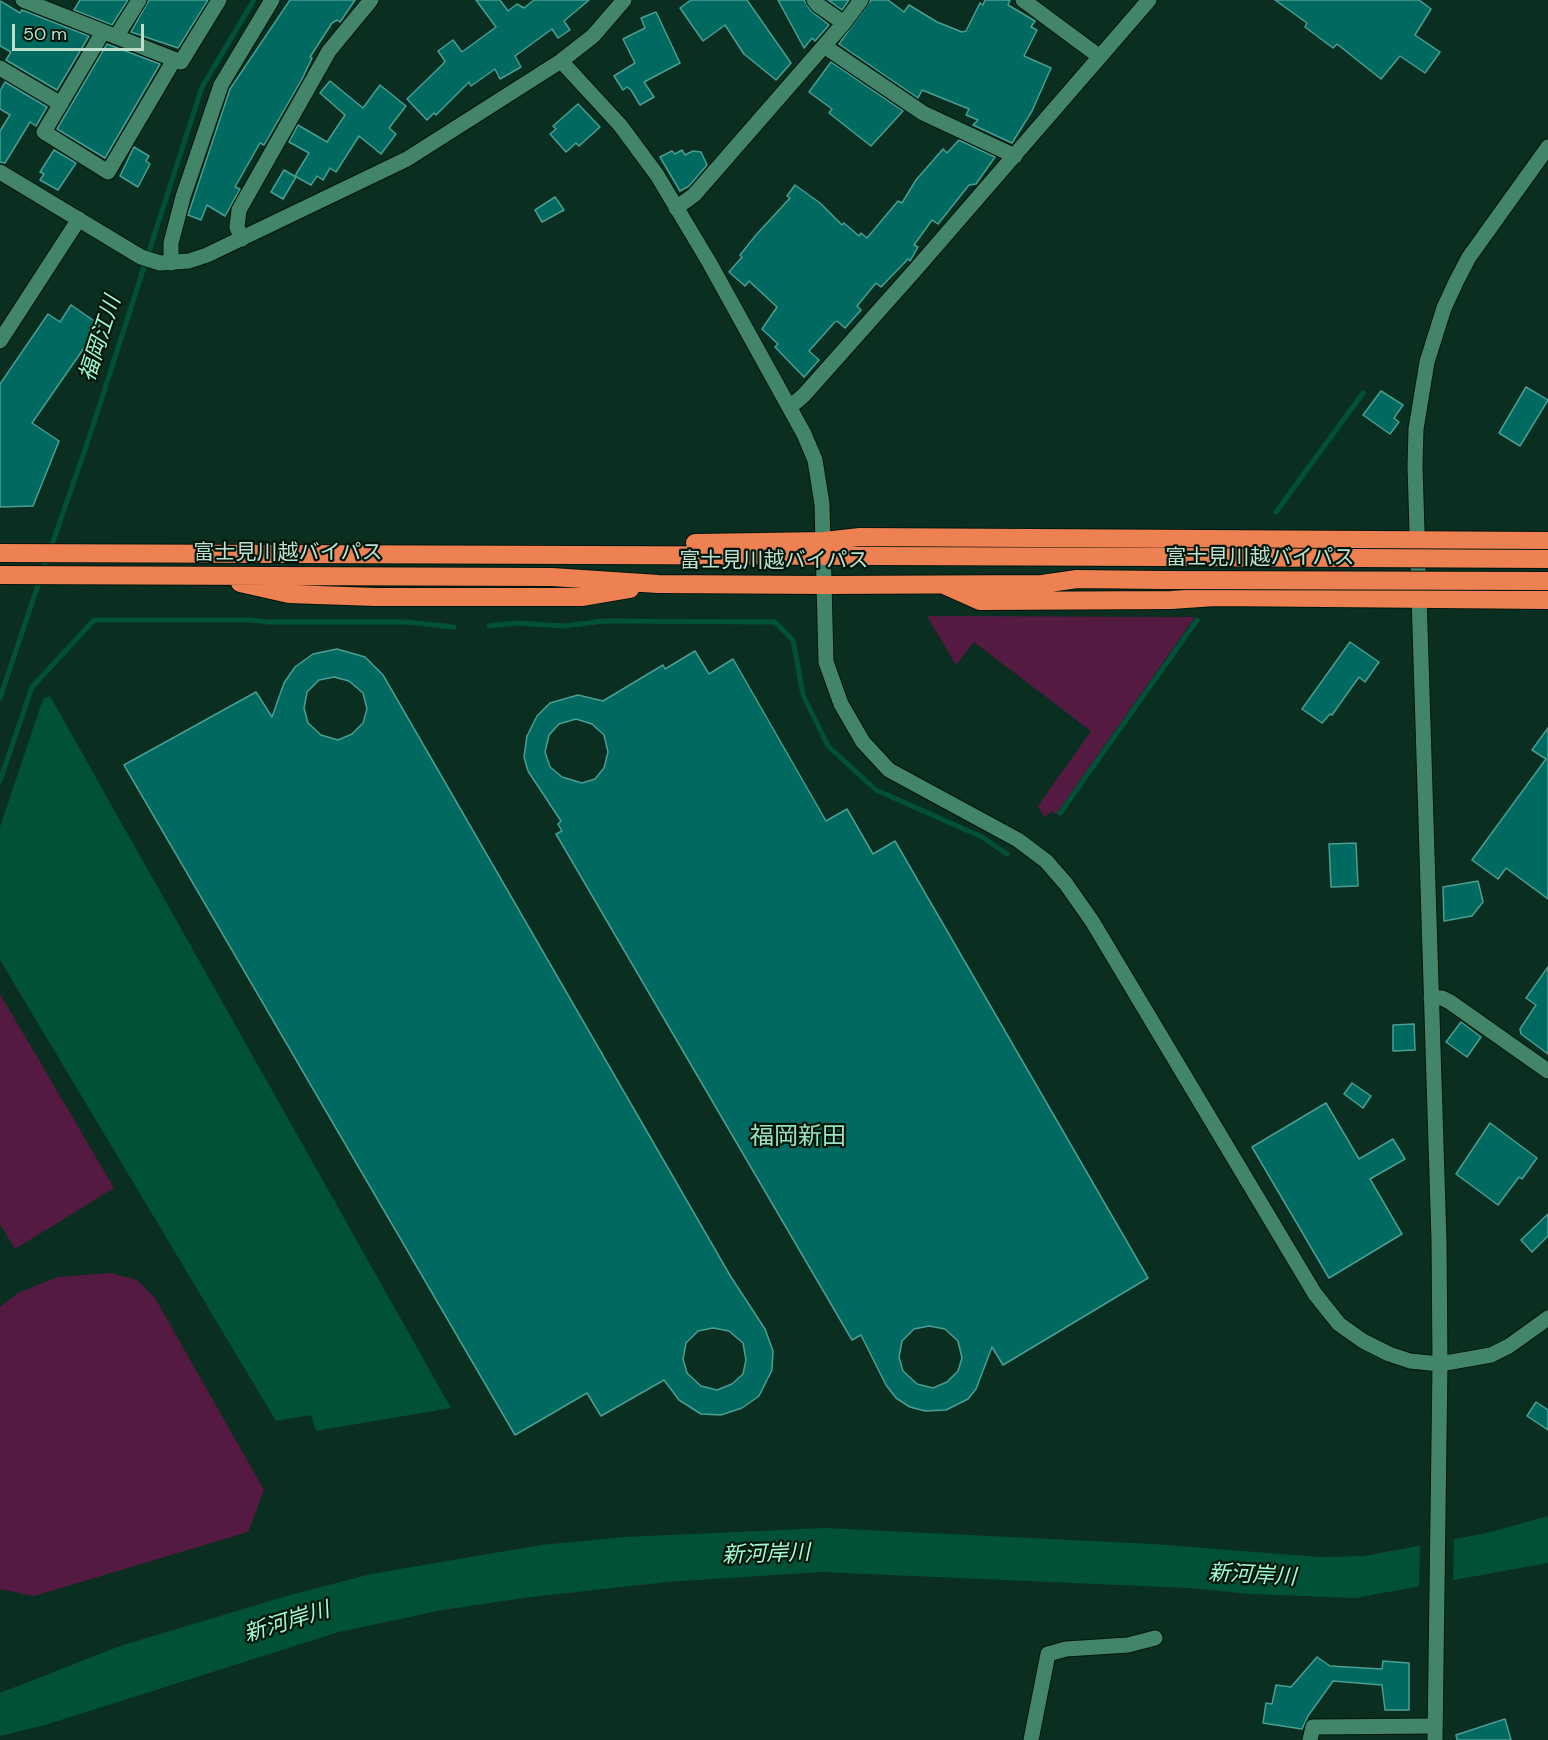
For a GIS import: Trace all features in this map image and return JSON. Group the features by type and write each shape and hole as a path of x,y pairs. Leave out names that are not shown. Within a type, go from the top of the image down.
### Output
{"highway":[{"path":"824,549 860,537 1548,542"},
{"name":"富士見川越バイパス","path":"0,553 635,555 671,543 1164,557 1548,559"},
{"name":"富士見川越バイパス","path":"0,575 552,577 658,584 824,585 939,582 1042,584 1077,579 1548,581"},
{"path":"939,582 980,602 1171,600 1215,597 1548,600"}],"street":[{"path":"23,0 181,62 219,0"},
{"path":"139,0 109,34 44,132 108,172 174,60"},
{"path":"171,263 171,243 183,197 221,85 272,0"},
{"path":"242,239 237,227 239,210 329,51 371,0"},
{"path":"0,172 147,259 171,263 207,255 407,159 561,61 593,36 624,0"},
{"path":"814,0 844,23"},
{"path":"676,208 694,195 844,23 861,0"},
{"path":"1023,0 1100,57"},
{"path":"790,407 804,395 1015,156 1149,0"},
{"path":"824,46 923,114 1015,156"},
{"path":"561,61 628,135 657,175 709,262 790,407 815,460 822,504 826,662 841,704 863,742 889,770 1018,840 1046,861 1066,884 1092,921 1315,1294 1339,1324 1363,1341 1389,1354 1410,1361 1440,1364 1491,1355 1509,1346 1548,1318"},
{"path":"0,68 61,104"},
{"path":"1310,1740 1313,1727 1435,1733 1440,1364 1416,429 1421,392 1444,308 1469,257 1548,147"},
{"path":"0,340 79,219"},
{"path":"1431,998 1442,998 1450,1002 1548,1071"},
{"path":"1031,1740 1048,1654 1066,1650 1128,1645 1155,1638"}],"shaded area":[{"path":"927,616 1195,617 1056,814 1051,811 1045,818 1038,806 1091,731 974,642 956,665"},
{"path":"0,994 114,1188 15,1249 0,1224"},
{"path":"110,1273 137,1280 155,1298 264,1490 248,1532 34,1596 0,1589 0,1307 18,1293 58,1277"}],"water":[{"path":"50,696 451,1408 316,1431 311,1415 276,1421 0,960 0,827 43,699"},
{"name":"新河岸川","path":"1548,1516 1548,1563 1355,1598 1250,1594 1188,1588 822,1572 667,1582 531,1597 442,1610 339,1632 45,1725 0,1736 0,1693 120,1646 290,1595 371,1574 541,1545 624,1537 826,1528 1153,1544 1319,1557 1364,1556 1487,1533"}],"pier":[{"path":"1454,1536 1453,1584 1419,1589 1420,1541"}],"building":[{"path":"80,0 128,0 112,25 74,10"},
{"path":"149,0 208,0 178,48 131,32"},
{"path":"290,0 355,0 340,22 337,20 332,23 310,57 312,58 302,79 264,145 260,143 235,187 240,189 225,216 207,205 201,220 188,215 230,89"},
{"path":"476,0 500,0 508,11 517,4 524,8 534,0 589,0 564,21 570,30 558,38 552,29 515,56 521,67 500,79 495,69 471,86 469,82 436,115 434,113 427,120 407,99 445,61 438,51 453,40 462,52 496,27"},
{"path":"691,0 747,0 791,63 776,80 744,54 725,25 703,41 680,8"},
{"path":"778,0 804,0 811,11 829,25 815,41 812,38 804,48"},
{"path":"828,0 849,0 842,10"},
{"path":"871,0 888,0 904,12 909,5 937,22 962,32 966,31 980,3 983,5 985,0 1010,0 1008,5 1035,21 1031,27 1037,30 1024,56 1051,68 1032,111 1012,143 973,125 978,120 966,115 969,109 922,90 918,98 839,44"},
{"path":"1275,0 1419,0 1431,9 1415,35 1440,52 1425,73 1400,56 1381,79 1337,44 1333,48 1305,27 1307,23"},
{"path":"0,1 20,13 22,10 89,36 57,90 6,60 11,52 0,46"},
{"path":"656,12 680,63 644,82 654,97 640,105 631,90 627,87 623,90 614,76 635,63 623,39 645,28 641,18"},
{"path":"107,44 160,64 105,158 57,129"},
{"path":"831,62 903,111 871,146 829,113 832,109 809,92"},
{"path":"330,81 363,108 380,85 406,106 389,128 396,134 381,154 359,136 336,172 330,168 323,180 317,176 311,185 295,176 309,153 289,142 298,125 327,142 345,115 320,93"},
{"path":"5,82 47,107 36,126 30,122 5,163 0,162 0,131 10,115 0,109 0,91"},
{"path":"578,104 600,127 579,146 576,143 566,152 550,134 556,129 553,126"},
{"path":"959,140 995,157 976,184 969,185 938,224 932,220 914,245 918,247 910,261 908,259 881,287 876,283 857,306 861,310 845,328 837,321 809,351 819,360 804,377 775,347 778,344 762,329 777,307 749,281 745,286 729,272 742,257 740,255 790,198 787,196 795,185 820,203 842,225 844,223 859,236 861,233 867,238 898,201 902,203 916,180 943,149 947,153"},
{"path":"134,147 149,156 146,161 150,164 138,187 120,176"},
{"path":"54,150 76,163 58,190 40,180 44,174 40,172"},
{"path":"682,150 685,155 693,151 701,152 707,165 689,186 680,191 660,157 672,151 675,154"},
{"path":"284,170 296,177 283,199 271,192"},
{"path":"555,197 564,210 542,222 535,210"},
{"path":"71,305 100,325 32,423 59,441 33,506 0,507 0,384 48,314 60,322"},
{"path":"1526,387 1548,400 1520,446 1499,433"},
{"path":"1381,391 1403,405 1394,418 1399,422 1390,434 1363,415"},
{"path":"1350,642 1379,662 1365,682 1359,677 1332,715 1330,714 1322,723 1302,709"},
{"path":"337,649 365,657 383,675 731,1277 765,1329 773,1351 772,1370 759,1396 742,1408 721,1415 701,1414 679,1400 664,1380 601,1416 587,1393 515,1435 124,765 256,692 272,717 284,683 295,667 313,654","holes":["334,677 349,681 363,693 367,709 363,723 352,734 338,740 321,735 308,723 304,708 307,692 319,680","713,1328 729,1331 743,1343 746,1360 743,1374 732,1384 717,1390 701,1386 687,1373 683,1359 686,1343 698,1331"]},
{"path":"695,651 709,674 733,659 826,821 847,809 873,854 895,841 1148,1278 1003,1365 992,1347 976,1389 968,1399 946,1410 925,1411 910,1407 896,1398 886,1385 861,1335 852,1340 556,834 562,831 558,824 561,821 528,771 524,757 527,736 537,716 550,703 578,695 603,701 663,665 665,669","holes":["576,719 592,724 604,735 608,752 604,768 595,779 582,783 562,777 550,767 545,752 549,735 559,724","929,1326 945,1329 958,1341 962,1358 958,1371 947,1382 933,1388 917,1384 903,1371 899,1357 902,1341 914,1329"]},
{"path":"1548,728 1548,899 1506,868 1498,879 1472,860 1546,759 1532,750"},
{"path":"1356,843 1358,886 1331,887 1329,844"},
{"path":"1478,881 1483,902 1472,916 1444,921 1443,887"},
{"path":"1548,967 1548,1054 1521,1034 1520,1029 1536,1005 1526,998"},
{"path":"1461,1022 1481,1037 1467,1057 1446,1042"},
{"path":"1414,1024 1415,1050 1393,1051 1393,1025"},
{"path":"1352,1083 1371,1096 1363,1108 1344,1094"},
{"path":"1326,1103 1359,1159 1393,1139 1405,1159 1370,1179 1402,1234 1329,1278 1252,1147"},
{"path":"1490,1123 1537,1158 1522,1179 1519,1177 1498,1205 1456,1174"},
{"path":"1548,1214 1548,1236 1532,1252 1521,1240"},
{"path":"1536,1402 1548,1410 1548,1430 1527,1416"},
{"path":"1317,1657 1330,1666 1382,1669 1383,1661 1409,1663 1409,1710 1385,1710 1382,1685 1333,1681 1308,1716 1302,1729 1263,1723 1266,1703 1272,1704 1276,1685 1291,1687"},
{"path":"1505,1719 1511,1740 1457,1740 1456,1735"}],"waterway":[{"name":"福岡江川","path":"43,570 88,441 202,87 254,0"},
{"path":"1276,512 1363,393"},
{"name":"福岡江川","path":"0,698 40,579"},
{"path":"0,781 32,687 94,620 406,622 454,627"},
{"path":"1060,813 1197,620"},
{"path":"489,626 516,623 564,626 604,621 775,622 793,640 803,695 828,746 876,790 982,837 1007,854"}],"district":[{"name":"福岡新田","path":"798,1138"}]}
